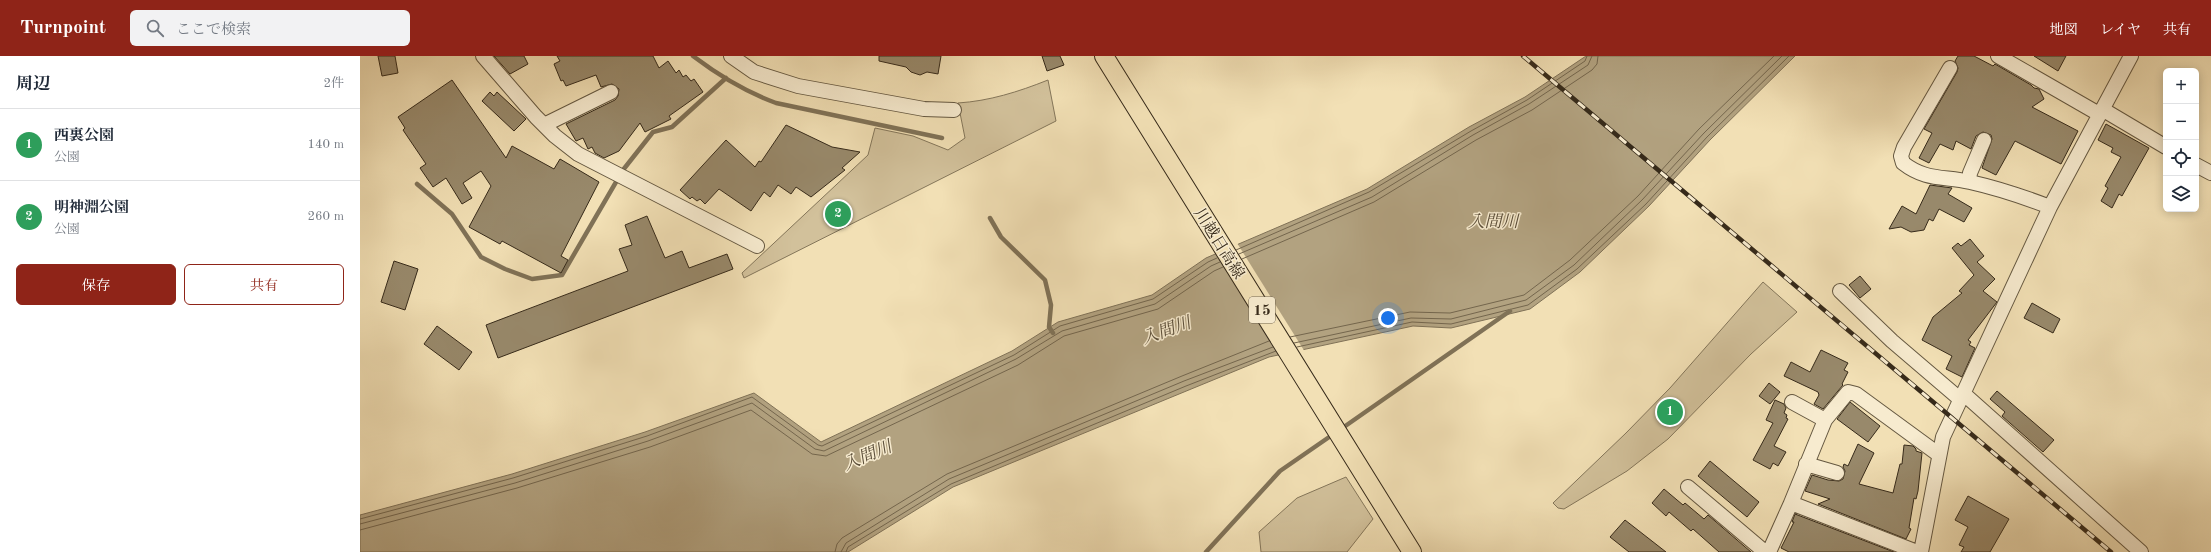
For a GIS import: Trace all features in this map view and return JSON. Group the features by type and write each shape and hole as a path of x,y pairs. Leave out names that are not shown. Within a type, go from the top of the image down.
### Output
{"main road":[{"name":"川越日高線","path":"1108,62 1412,552"}],"street":[{"path":"483,56 544,125 578,154 757,246"},
{"path":"732,56 754,72 772,80 924,109 954,110"},
{"path":"1998,56 2163,145"},
{"path":"1921,552 1938,454 1943,437 1963,397 2050,207 2100,111 2131,56"},
{"path":"1950,68 1904,147 1901,156 1903,163 1918,173 1938,179 1969,181 2021,196 2050,207"},
{"path":"544,125 611,92"},
{"path":"1969,181 1970,173 1984,140"},
{"path":"2199,166 2211,173"},
{"path":"1840,291 1892,341 1963,397 2141,552"},
{"path":"1769,552 1825,420 1848,392 1856,394 1938,454"},
{"path":"1792,402 1825,420"},
{"path":"1806,464 1837,473"},
{"path":"1688,487 1765,552"},
{"path":"1791,502 1917,552"}],"shaded area":[{"path":"1048,80 1056,121 744,278 742,273 868,155 875,128 913,136 948,150 965,138 958,103 1003,95"},
{"path":"1763,282 1797,312 1751,354 1668,439 1627,471 1564,509 1558,508 1553,503 1626,433 1670,388"},
{"path":"1346,477 1373,519 1347,552 1261,552 1259,532 1297,498"}],"water":[{"name":"入間川","path":"1586,56 1795,56 1710,140 1649,206 1580,272 1530,309 1451,328 1413,326 1269,357 953,487 848,552 360,552 360,515 512,474 645,432 754,393 821,442 1012,351 1058,322 1152,295 1206,258 1367,189 1469,127 1525,97"}],"pier":[{"path":"1237,243 1305,352 1282,356 1216,252"}],"building":[{"path":"378,56 395,56 398,73 382,76"},
{"path":"494,56 524,56 528,64 510,74"},
{"path":"557,56 653,56 659,68 668,61 676,73 679,70 683,77 686,75 691,81 694,79 703,92 669,116 671,119 645,132 640,123 619,151 604,158 595,153 592,147 588,149 583,138 576,141 566,124 615,100 618,96 619,89 612,84 601,87 596,75 566,86 563,80 561,81 554,64 560,61"},
{"path":"879,56 941,56 938,74 927,72 920,75 911,72 906,67 879,61"},
{"path":"1042,56 1060,56 1064,65 1047,71"},
{"path":"1958,56 1974,56 1993,66 1995,64 2034,88 2039,89 2044,99 2032,107 2078,131 2061,164 2015,141 1996,175 1982,168 1992,139 1991,135 1983,132 1976,136 1971,149 1956,141 1953,150 1940,144 1929,163 1919,158 1932,133 1924,129 1957,72 1958,68 1955,61"},
{"path":"2034,56 2066,56 2058,71"},
{"path":"452,80 506,158 512,146 554,169 560,159 599,182 561,256 568,260 561,273 502,241 500,244 469,227 491,186 481,171 463,183 472,198 462,204 446,178 433,187 420,168 426,164 403,130 405,128 398,117"},
{"path":"490,92 494,96 497,92 526,119 514,131 482,101"},
{"path":"2106,124 2149,148 2122,196 2119,194 2112,208 2101,201 2108,188 2105,186 2121,157 2111,152 2113,148 2098,140"},
{"path":"786,125 832,147 860,152 842,168 845,170 811,197 796,187 791,194 778,185 770,197 764,192 751,211 719,189 705,204 700,199 697,201 692,197 690,199 680,190 726,140 755,167 759,161 761,162"},
{"path":"1930,185 1952,188 1948,194 1972,208 1964,222 1939,209 1933,221 1929,219 1924,230 1911,232 1901,227 1889,229 1902,206 1916,214"},
{"path":"647,216 665,258 682,251 689,268 727,254 733,269 498,358 486,325 628,271 619,249 632,245 625,225"},
{"path":"1970,239 1984,256 1977,262 1995,279 1983,291 1997,302 1968,340 1971,342 1969,345 1975,348 1962,377 1946,369 1952,356 1922,340 1933,317 1962,293 1959,291 1974,275 1952,248 1958,243 1961,246"},
{"path":"394,261 418,269 405,310 381,302"},
{"path":"1860,276 1871,289 1860,298 1849,285"},
{"path":"2032,303 2060,319 2053,333 2024,318"},
{"path":"437,326 472,352 459,370 424,344"},
{"path":"1821,350 1848,363 1844,370 1848,372 1842,384 1843,385 1823,409 1814,404 1819,395 1818,392 1784,376 1791,362 1810,372"},
{"path":"1769,383 1780,392 1770,404 1759,396"},
{"path":"1997,391 2054,440 2043,452 2002,416 2005,412 1990,399"},
{"path":"1775,400 1784,404 1786,408 1784,413 1787,415 1786,418 1788,419 1774,446 1786,452 1778,466 1773,463 1770,469 1753,460 1773,423 1766,420"},
{"path":"1850,402 1880,426 1868,442 1837,419"},
{"path":"1858,444 1874,453 1859,484 1893,493 1900,464 1902,464 1904,445 1913,446 1916,451 1922,453 1918,491 1916,499 1914,498 1909,528 1911,529 1906,539 1818,504 1830,499 1805,491 1812,475 1828,480 1839,481 1843,479 1845,471 1843,467 1844,464 1848,466"},
{"path":"1710,461 1759,502 1747,517 1698,476"},
{"path":"1664,489 1683,505 1685,503 1704,519 1708,515 1751,552 1719,552 1693,529 1691,531 1669,512 1666,516 1652,503"},
{"path":"1968,496 2009,519 1990,552 1961,552 1964,547 1959,545 1968,527 1955,520"},
{"path":"1795,514 1894,552 1789,552 1781,548 1794,522 1792,522"},
{"path":"1625,520 1666,552 1629,552 1610,537"}],"waterway":[{"path":"693,56 712,70 754,94 776,103 942,138"},
{"path":"417,184 452,214 481,257 505,269 532,279 562,275 623,170 653,132 672,127 726,78"},
{"path":"990,218 1001,237 1045,280 1051,305 1049,327 1053,333"},
{"path":"1341,429 1510,311"},
{"path":"1206,552 1280,471 1335,433"}],"railway":[{"path":"1523,56 2111,552"}],"place":[{"name":"明神淵公園","path":"838,214"},
{"name":"西裏公園","path":"1670,412"}]}
